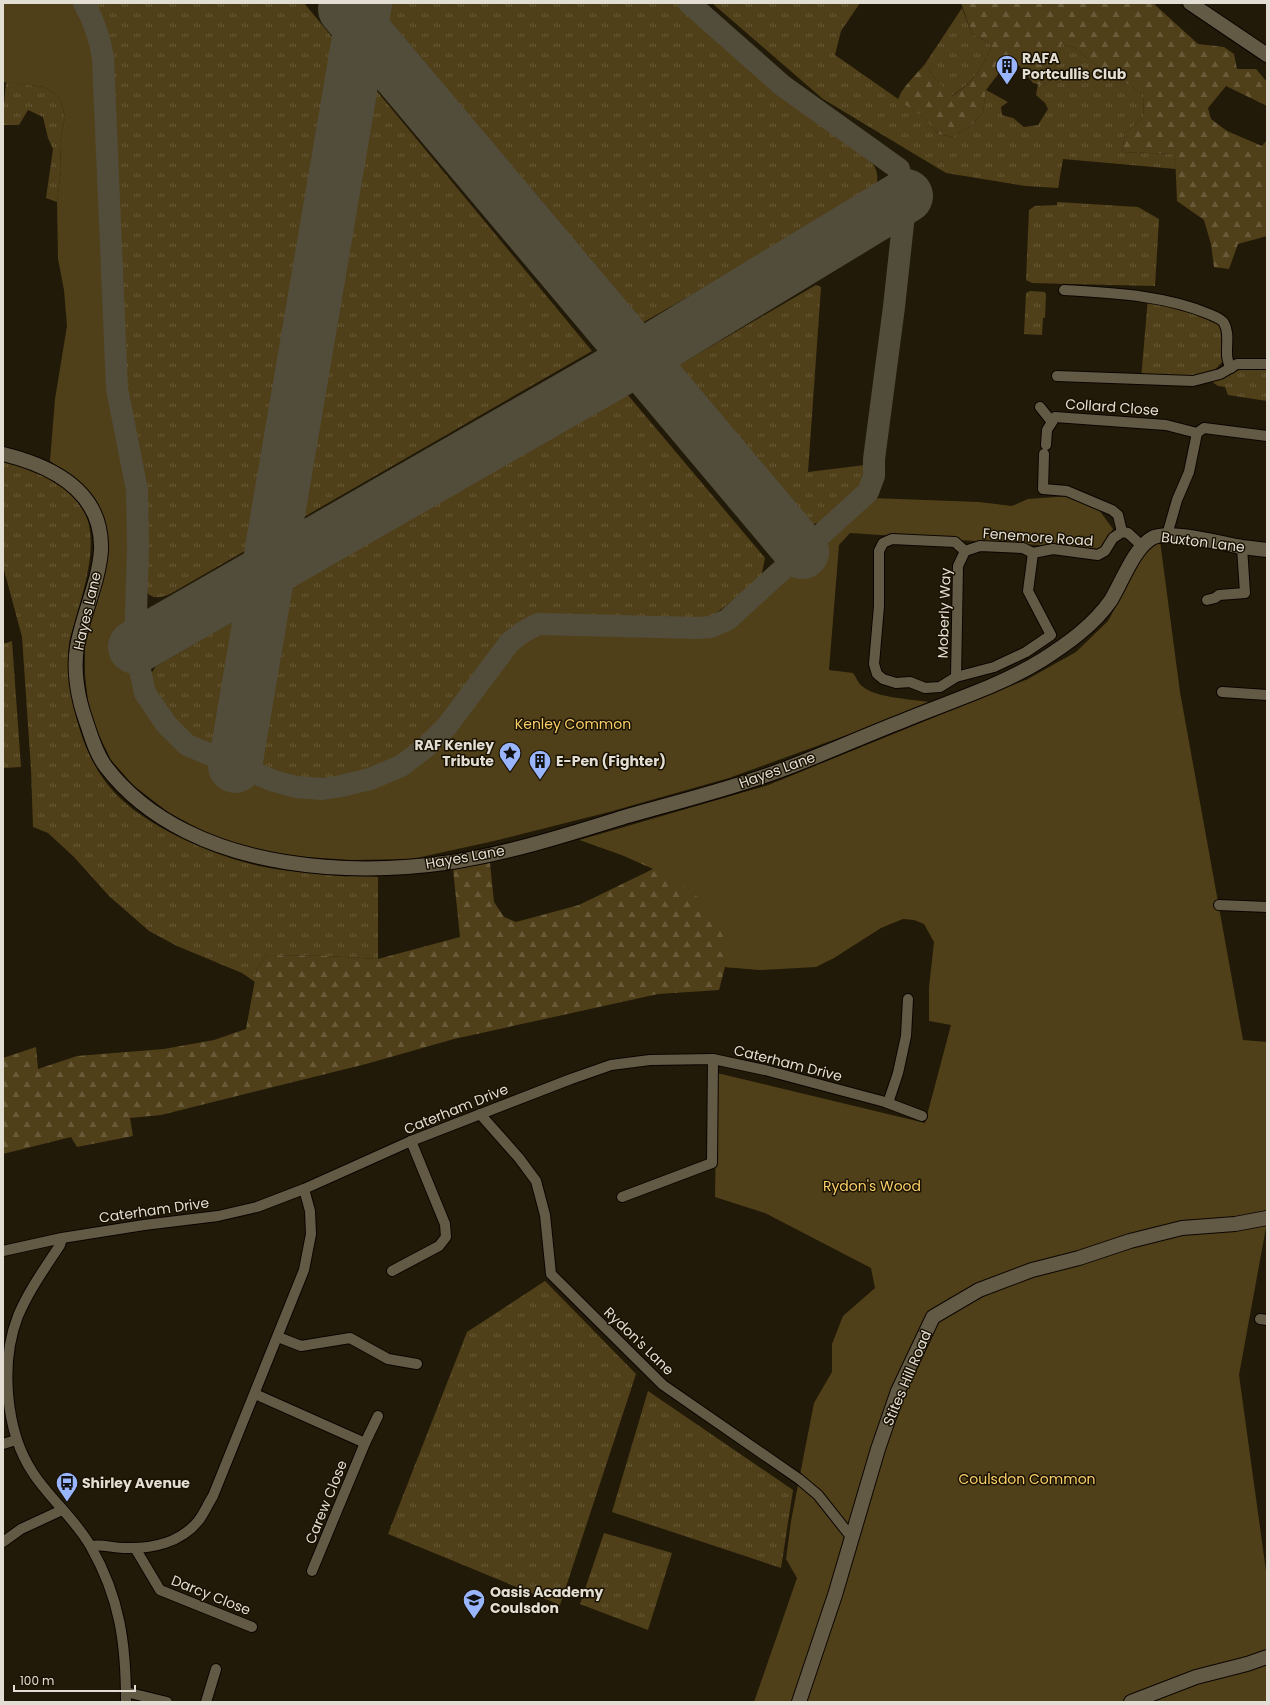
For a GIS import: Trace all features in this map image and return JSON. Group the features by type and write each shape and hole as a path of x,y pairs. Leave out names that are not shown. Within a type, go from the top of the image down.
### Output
{"street":[{"path":"1190,3 1267,55"},
{"path":"1064,290 1103,293 1179,303 1214,316 1224,321 1227,330 1226,358 1231,368"},
{"path":"1057,376 1193,381 1220,374 1237,364 1267,364"},
{"path":"1040,407 1052,422"},
{"name":"Collard Close","path":"1122,532 1118,515 1112,510 1068,491 1043,489 1047,430 1055,417 1166,425 1198,433"},
{"path":"1167,535 1177,500 1189,472 1198,433 1204,428 1267,436"},
{"name":"Hayes Lane","path":"3,454 31,461 58,474 82,493 90,505 97,522 101,549 95,582 76,648 76,678 82,709 90,736 103,764 146,808 175,826 205,840 247,853 286,862 344,867 384,868 445,862 502,851 733,787 771,774 834,749 1004,680 1052,653 1070,641 1099,614 1110,601 1142,546"},
{"path":"1122,532 1128,533 1142,546"},
{"name":"Fenemore Road","path":"956,677 940,687 925,688 910,682 896,683 883,679 877,674 874,664 879,606 879,551 883,543 892,539 955,542 965,551 980,546 1024,548 1033,553 1053,550 1098,555 1105,551 1113,538 1122,532"},
{"name":"Buxton Lane","path":"1142,546 1156,535 1167,535 1267,550"},
{"path":"1207,600 1215,598 1219,595 1245,593 1242,547"},
{"name":"Moberly Way","path":"956,677 958,566 965,551"},
{"path":"956,677 994,667 1026,652 1051,635 1028,591 1033,553"},
{"path":"1222,692 1267,695"},
{"path":"1219,905 1267,907"},
{"path":"888,1102 898,1073 905,1041 908,999"},
{"path":"622,1197 712,1163 713,1059"},
{"name":"Caterham Drive","path":"3,1251 62,1238 144,1225 218,1216 256,1207 304,1189 411,1141 611,1065 650,1060 713,1059 765,1070 888,1102 922,1116"},
{"name":"Rydon's Lane","path":"480,1114 519,1158 536,1181 545,1215 551,1274 663,1385 799,1479 818,1495 852,1538"},
{"path":"392,1271 439,1246 446,1237 445,1224 411,1141"},
{"path":"91,1546 103,1544 123,1548 135,1548 164,1545 184,1534 199,1521 213,1496 304,1270 311,1234 310,1211 304,1189"},
{"name":"Stites Hill Road","path":"800,1702 826,1625 876,1456 898,1391 933,1317 979,1290 1032,1270 1079,1258 1130,1241 1182,1228 1235,1224 1265,1219"},
{"path":"62,1238 60,1245 27,1296 12,1334 6,1391 16,1440 33,1474 91,1546 112,1593 119,1617 124,1643 126,1697 167,1702"},
{"path":"278,1336 301,1346 350,1338 388,1359 417,1364"},
{"path":"255,1394 365,1443"},
{"name":"Carew Close","path":"312,1571 365,1443 378,1416"},
{"path":"3,1444 16,1440"},
{"path":"3,1542 21,1529 62,1510"},
{"name":"Darcy Close","path":"135,1548 160,1590 252,1627"},
{"path":"1131,1702 1196,1677 1247,1664 1267,1657"},
{"path":"206,1702 216,1669"}],"green space":[{"name":"Kenley Common","path":"3,3 77,3 89,30 95,58 112,388 132,490 127,633 131,665 140,694 161,725 185,750 273,786 294,792 321,793 343,791 371,784 403,770 430,751 452,729 514,647 527,637 542,629 712,632 729,624 871,498 979,502 1012,506 1028,499 1070,496 1099,510 1113,529 1100,549 850,533 839,545 829,670 853,673 861,685 868,690 884,696 929,702 858,731 729,778 609,812 494,841 412,859 351,860 292,856 248,848 211,835 169,813 133,785 111,760 95,727 88,701 85,675 85,642 106,568 107,541 103,518 94,500 81,483 50,461 55,399 67,326 64,290 58,259 57,202 61,170 60,143 65,117 60,98 45,87 3,82"},
{"path":"93,3 304,3 592,351 170,594 158,597 150,595 145,588 142,577 146,490 125,383 113,130 107,48 99,17"},
{"path":"375,3 679,3 808,114 873,164 877,177 875,190 642,323"},
{"path":"712,3 860,3 841,31 835,55 924,117 938,134 952,137 969,127 983,113 986,90 1008,102 1001,107 1002,115 1013,118 1024,127 1038,125 1048,109 1045,103 1036,95 1038,84 1044,86 1054,71 1062,44 1075,48 1097,66 1116,76 1144,95 1143,118 1125,133 1122,152 1175,154 1176,169 1063,159 1058,188 1026,186 946,173 823,99"},
{"path":"961,3 1153,3 1198,44 1224,47 1234,54 1237,69 1256,69 1267,82 1267,106 1226,86 1208,108 1211,119 1227,131 1262,146 1267,140 1267,236 1238,244 1229,269 1214,267 1211,244 1204,220 1177,201 1175,154 1122,152 1125,133 1143,118 1144,95 1116,76 1097,66 1075,48 1062,44 1054,71 1044,86 1033,83 1019,65 1005,65 986,90 983,113 969,127 952,137 938,134 924,117 898,100 905,86 925,64 933,76 952,96 971,80 981,67 992,44 972,34"},
{"path":"962,8 972,34 992,44 976,74 965,86 951,96 933,76 925,64"},
{"path":"6,82 45,87 60,98 65,117 60,143 61,170 57,202 46,198 53,149 48,138 43,117 28,110 19,125 3,125 3,104"},
{"path":"1057,202 1138,207 1159,219 1155,286 1032,283 1026,280 1029,210 1035,206 1057,205"},
{"path":"816,285 821,287 808,472 865,465 864,487 829,521 813,524 804,519 677,366"},
{"path":"1030,291 1045,292 1046,295 1045,318 1043,318 1042,335 1024,334 1026,293"},
{"path":"1148,298 1224,321 1226,358 1207,378 1141,379"},
{"path":"1244,368 1267,368 1267,401 1228,395 1225,387 1218,386 1207,378"},
{"path":"627,394 765,558 761,578 709,619 539,615 518,627 504,638 428,737 402,758 375,770 341,780 309,782 262,769 192,740 164,710 150,684 151,674 156,666"},
{"path":"4,460 22,464 56,481 74,497 81,506 89,525 91,548 90,560 69,644 68,662 73,702 78,722 84,742 102,777 126,804 143,816 181,838 222,855 274,869 378,877 378,959 267,955 257,969 255,982 242,973 177,946 149,931 109,896 74,857 48,833 33,827 31,769 22,637 3,566"},
{"name":"Coulsdon Common","path":"1160,541 1180,692 1243,1040 1267,1042 1267,1222 1239,1375 1267,1578 1267,1702 754,1702 797,1578 786,1559 791,1521 814,1403 832,1372 832,1344 843,1316 875,1288 871,1268 765,1213 715,1197 717,1073 925,1123 951,1025 929,1021 929,987 934,942 924,924 914,920 903,919 881,928 834,958 816,967 762,970 725,967 725,945 722,933 712,914 698,897 662,872 621,854 580,840 769,785 1026,680 1076,652 1108,621 1144,555 1153,544"},
{"path":"12,641 21,767 3,768 3,644"},
{"path":"1026,680 762,970 725,967 719,990 658,994 454,1039 366,1064 161,1115 130,1118 133,1136 77,1147 71,1137 3,1154 3,1058 36,1047 38,1069 77,1056 164,1049 214,1040 246,1029 257,969 267,955 378,959 460,937 453,869 490,863 494,902 504,917 516,922 579,905 653,869 624,856 580,840 769,785"},
{"path":"545,1281 636,1374 560,1605 388,1534 467,1332"},
{"path":"648,1391 793,1490 781,1568 612,1512"},
{"path":"604,1533 672,1553 648,1630 580,1604"}],"taxiway":[{"path":"84,3 96,30 103,58 117,389 137,490 138,547 135,647 145,693 166,724 187,745 274,781 296,787 322,789 370,779 401,766 426,747 447,726 510,642 523,632 538,624 697,628 711,627 727,620 868,492 874,476 874,459 894,307 906,196 899,169 783,86 689,3"}],"runway":[{"path":"235,766 365,3"},
{"path":"345,9 802,552"},
{"path":"135,647 639,358 906,196"}],"place":[{"name":"RAFA Portcullis Club","path":"1007,86"},
{"name":"RAF Kenley Tribute","path":"510,772"},
{"name":"E-Pen (Fighter)","path":"540,780"},
{"name":"Shirley Avenue","path":"67,1502"},
{"name":"Oasis Academy Coulsdon","path":"474,1620"}],"park label":[{"name":"Rydon's Wood","path":"872,1186"}]}
